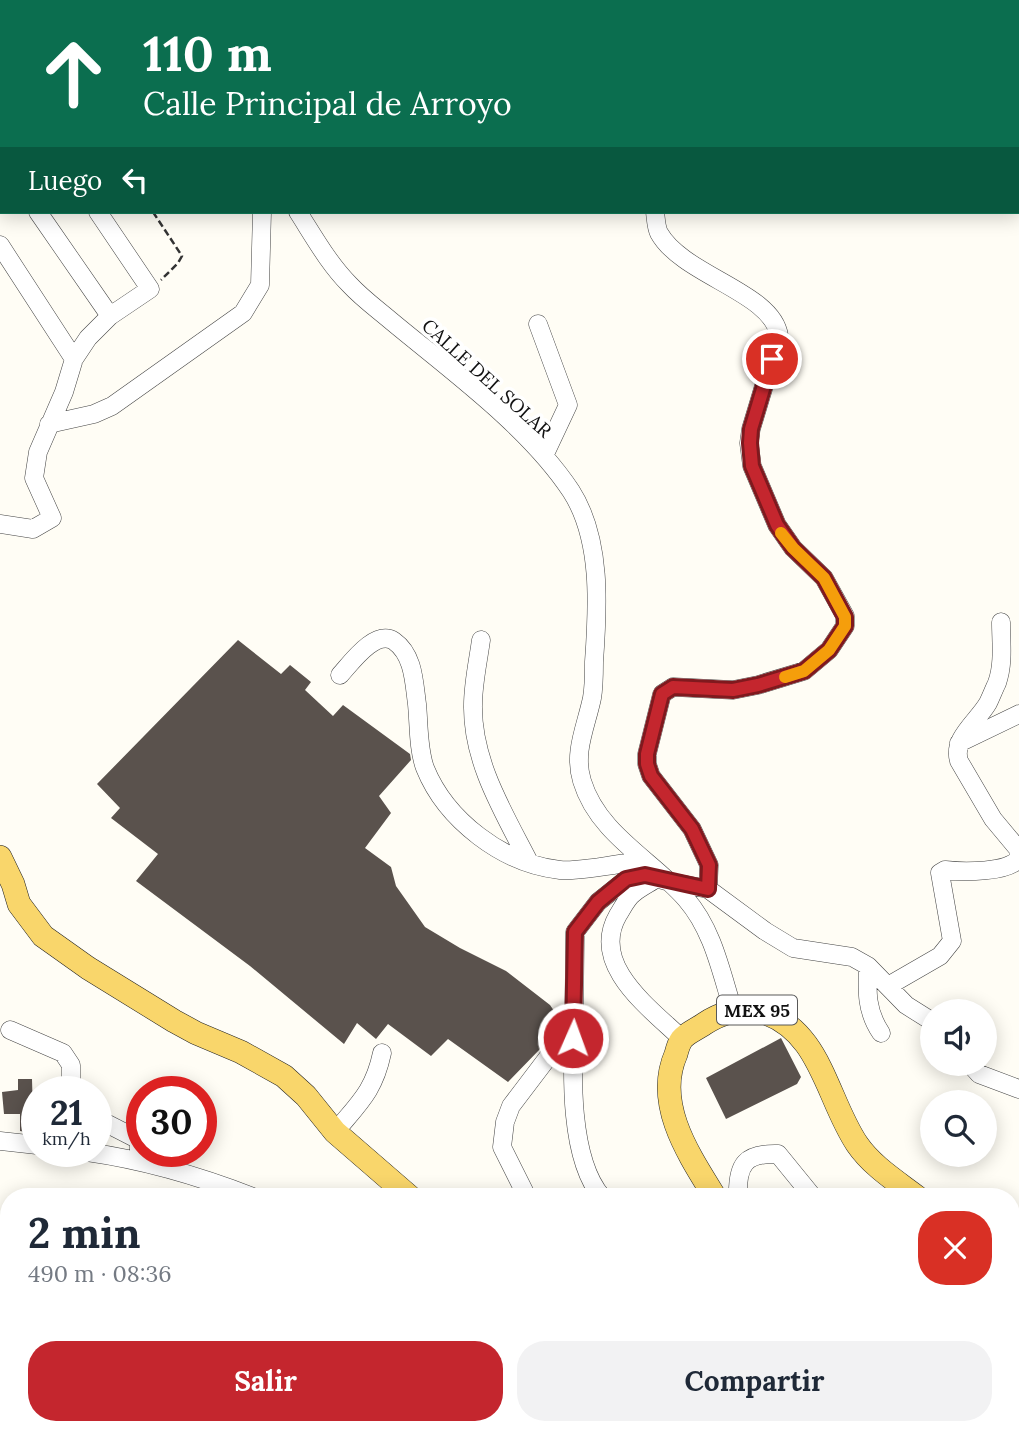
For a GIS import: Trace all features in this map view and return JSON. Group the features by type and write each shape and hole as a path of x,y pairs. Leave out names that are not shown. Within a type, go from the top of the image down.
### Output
{"main road":[{"path":"0,857 19,904 43,936 88,968 174,1021 241,1052 284,1076 306,1096 335,1132 400,1188"},
{"name":"MEX 95","path":"682,1039 708,1021 733,1010 757,1010 781,1020 803,1038 822,1070 856,1143 872,1162 905,1188"},
{"path":"682,1039 669,1069 672,1113 682,1144 709,1188"}],"street":[{"path":"39,214 110,316"},
{"path":"0,524 33,529 52,518 34,478 38,453 64,392 74,359 88,338 110,316 150,289 99,214"},
{"path":"49,424 94,415 113,407 243,313 260,285 262,214"},
{"name":"CALLE DEL SOLAR","path":"299,214 350,285 505,417 544,456 572,492 587,531 595,573 597,622 592,697 580,736 578,757 582,781 601,816 614,833 688,902 709,934 733,1010"},
{"path":"655,214 657,231 673,251 695,268 748,298 767,312 778,326 779,336 751,429 752,466 785,539 824,578 845,617 845,626 829,650 804,671 733,690 673,687 662,694 647,764 651,776 692,829 709,865 708,889"},
{"path":"0,245 74,359"},
{"path":"538,324 568,405 544,456"},
{"path":"888,986 940,956 951,942 940,873 945,870 966,872 1013,865 1019,856 1018,849 993,819 957,754 959,744 988,704 997,682 1002,663 1001,622"},
{"path":"340,676 363,649 381,639 392,640 404,651 412,668 425,766 443,801 464,826 488,843 529,862 561,870 644,860"},
{"path":"481,640 473,705 477,745 495,793 529,862"},
{"path":"959,744 1019,714"},
{"path":"597,1188 584,1164 575,1120 575,938 580,923 598,902 626,879 645,875 708,889 793,948 852,957 867,966 906,1004 920,1013"},
{"path":"664,880 633,893 613,924 610,937 612,957 624,980 682,1039"},
{"path":"867,966 867,999 872,1019 881,1033"},
{"path":"522,1188 502,1147 505,1122 511,1106 573,1023"},
{"path":"9,1030 63,1053 71,1065 71,1076"},
{"path":"335,1132 370,1090 378,1075 382,1053"},
{"path":"984,1076 1019,1089"},
{"path":"0,1141 21,1143"},
{"path":"738,1188 743,1164 756,1154 778,1154 806,1188"},
{"path":"162,1167 199,1177 222,1188"}],"path":[{"path":"150,289 183,256 154,214"}],"building":[{"path":"238,640 281,674 290,665 311,682 305,690 333,716 343,705 410,754 411,760 379,796 391,813 365,848 391,867 396,886 425,927 506,971 550,1005 561,1021 541,1048 508,1082 448,1039 431,1056 388,1024 376,1039 357,1023 344,1044 250,966 136,881 158,854 111,818 120,808 97,784"},
{"path":"781,1038 801,1077 797,1084 726,1119 706,1078"},
{"path":"18,1079 21,1079 21,1131 20,1114 4,1114 2,1092 18,1090"}],"slow traffic":[{"path":"781,533 824,578 845,617 845,626 829,650 804,671 785,677"}],"route":[{"path":"573,1038 575,932 598,902 626,879 645,875 708,889 709,865 692,829 651,776 647,764 662,694 673,687 733,690 804,671 829,650 845,626 845,617 824,578 785,539 752,466 751,429 772,359"}]}
